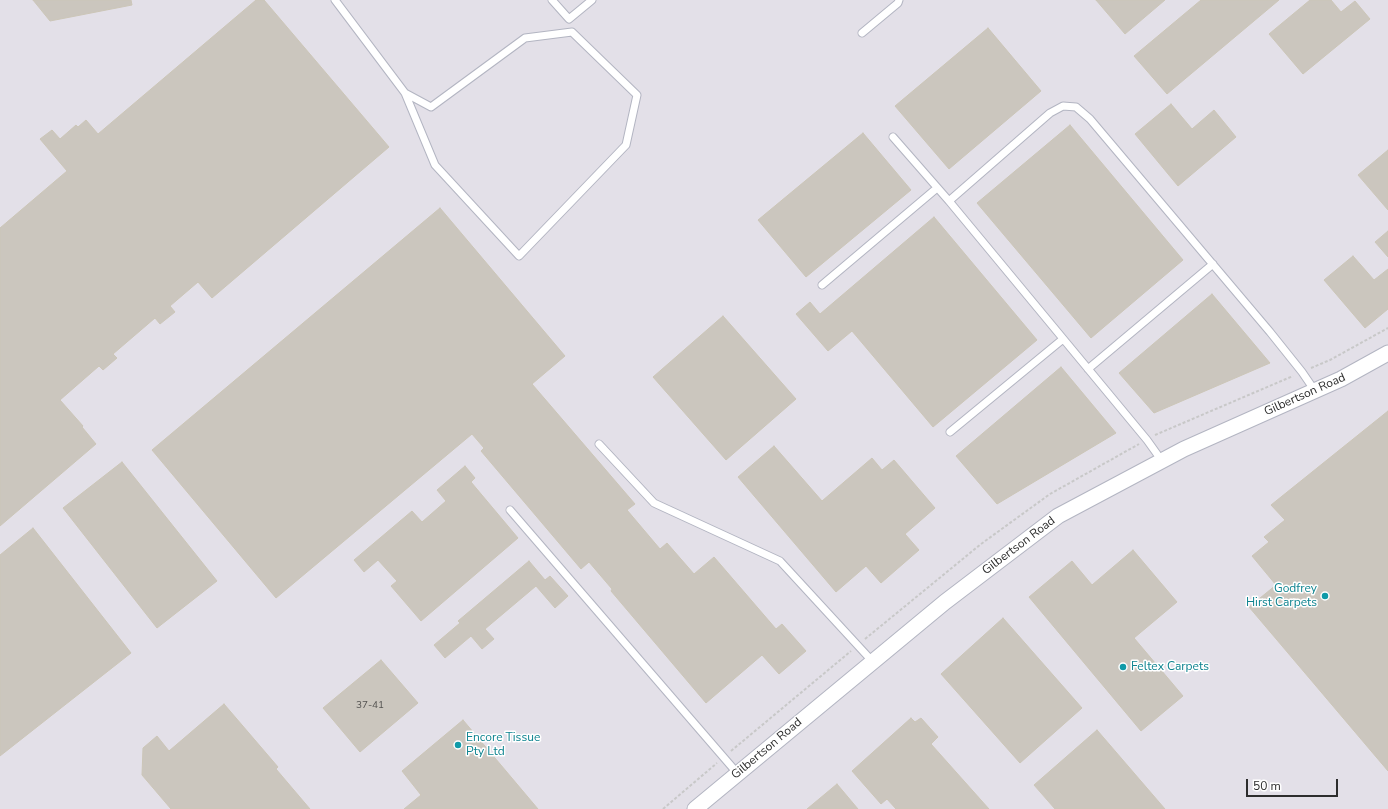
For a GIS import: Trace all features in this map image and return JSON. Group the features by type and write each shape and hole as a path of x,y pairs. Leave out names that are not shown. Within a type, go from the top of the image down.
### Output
{"street":[{"name":"Gilbertson Road","path":"695,809 945,602 1058,516 1191,446 1341,379 1388,353"}],"lane":[{"path":"335,0 405,93 435,165 519,256 626,145 637,95 572,32 525,38 431,107 405,93"},
{"path":"552,0 569,19 592,0"},
{"path":"862,33 898,3 899,0"},
{"path":"949,202 1050,113 1063,106 1076,107 1090,119 1270,332 1302,372 1314,391"},
{"path":"893,137 1147,440 1162,461"},
{"path":"822,285 937,188"},
{"path":"1088,369 1213,264"},
{"path":"950,432 1063,339"},
{"path":"599,444 654,503 780,561 872,662"},
{"path":"510,510 738,774"}],"shaded area":[{"path":"0,0 1388,0 1388,809 0,809"}],"building":[{"path":"33,0 131,0 132,5 50,21"},
{"path":"256,0 264,0 389,147 212,298 198,282 170,306 175,312 160,324 155,318 113,354 117,358 103,370 99,366 60,400 83,426 82,427 96,444 0,526 0,228 67,171 40,139 52,130 60,139 76,125 78,127 86,120 98,134"},
{"path":"1096,0 1165,0 1125,34"},
{"path":"1201,0 1279,0 1167,94 1134,56"},
{"path":"1310,0 1331,0 1341,12 1355,1 1370,19 1303,74 1269,34"},
{"path":"988,28 1041,91 949,169 895,106"},
{"path":"1171,104 1192,129 1214,110 1236,137 1178,186 1135,134"},
{"path":"1070,125 1183,260 1091,338 977,203"},
{"path":"863,133 911,190 806,277 758,220"},
{"path":"1388,150 1388,210 1358,175"},
{"path":"440,208 565,356 532,384 635,504 627,510 660,549 667,543 694,574 714,557 776,629 782,624 806,651 779,674 762,655 706,703 611,591 612,589 589,562 581,569 481,451 484,448 472,434 276,598 152,450"},
{"path":"934,217 1037,340 933,427 852,331 828,351 796,314 810,302 820,314"},
{"path":"1388,231 1388,257 1375,242"},
{"path":"1353,256 1374,280 1388,269 1388,309 1365,328 1324,280"},
{"path":"1212,294 1270,363 1154,413 1119,373"},
{"path":"723,316 796,399 726,460 653,377"},
{"path":"1061,367 1116,433 997,504 956,456"},
{"name":"Godfrey Hirst Carpets","path":"1388,411 1388,771 1249,607 1276,585 1252,556 1269,542 1264,537 1285,520 1271,505"},
{"path":"774,446 822,501 872,458 882,470 894,460 935,508 905,534 919,550 881,583 866,566 836,592 738,477"},
{"path":"122,462 217,581 157,628 63,508"},
{"path":"465,466 475,478 471,482 518,538 421,621 391,586 397,581 378,560 364,572 354,560 412,511 422,522 446,501 437,490"},
{"path":"33,528 131,653 0,756 0,555"},
{"name":"Feltex Carpets","path":"1133,550 1177,602 1134,638 1183,696 1141,731 1029,597 1072,561 1092,585"},
{"path":"529,561 545,580 550,576 568,596 555,608 536,586 485,629 494,639 482,649 471,636 445,658 434,645 460,623 458,621"},
{"path":"1003,618 1082,708 1020,763 941,674"},
{"path":"381,660 418,703 360,752 323,708"},
{"path":"224,704 278,767 276,769 310,809 171,809 142,775 143,748 157,736 169,751"},
{"path":"911,718 915,722 921,718 938,737 931,744 989,809 896,809 887,799 881,804 852,771"},
{"name":"Encore Tissue Pty Ltd","path":"463,720 538,809 404,809 421,795 402,771"},
{"path":"1097,730 1165,809 1055,809 1034,785"},
{"path":"837,784 858,809 807,809"}],"place":[{"name":"Godfrey Hirst Carpets","path":"1325,596"},
{"name":"Feltex Carpets","path":"1123,667"},
{"name":"Encore Tissue Pty Ltd","path":"458,745"}]}
